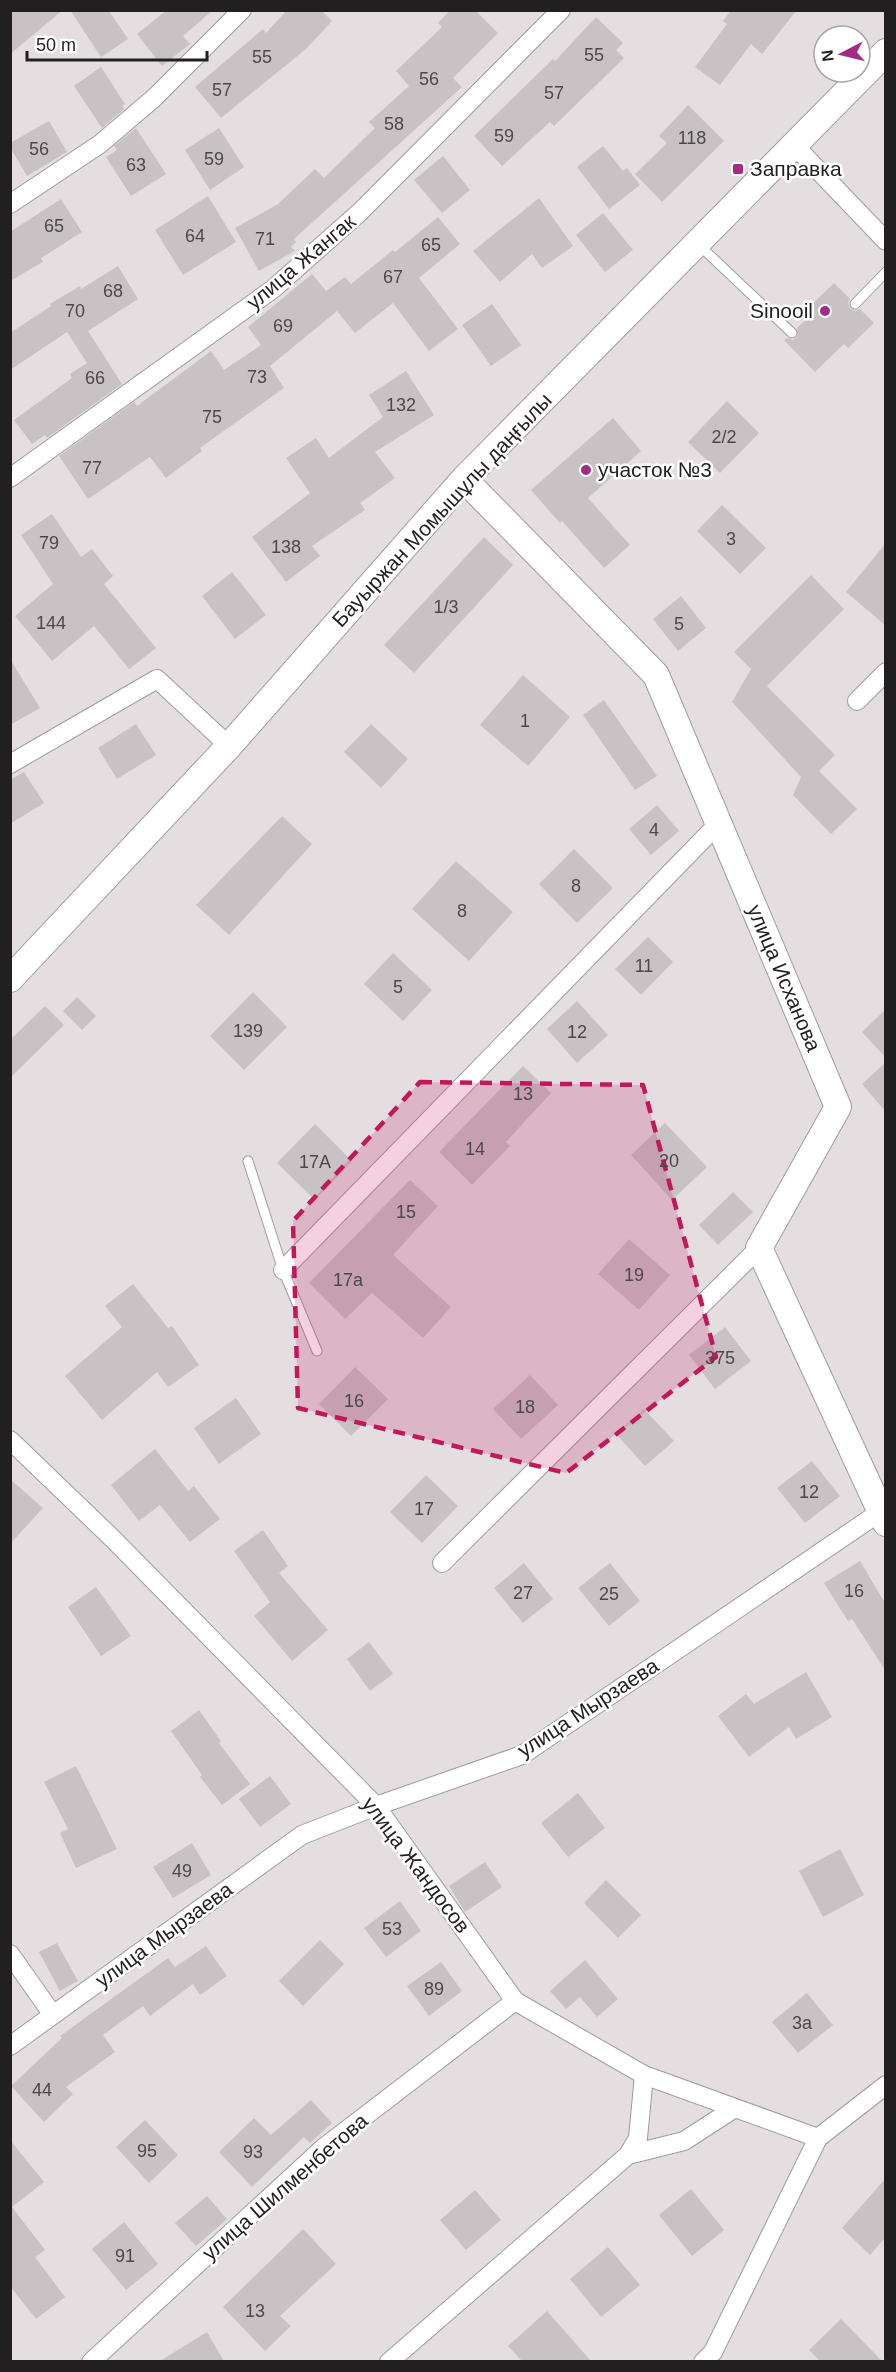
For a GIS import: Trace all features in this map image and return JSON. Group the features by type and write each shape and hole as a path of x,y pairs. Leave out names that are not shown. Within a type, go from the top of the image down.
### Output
{"main road":[{"name":"Бауыржан Момышұлы даңғылы","path":"10,979 229,747 464,479 885,52"},
{"name":"улица Исханова","path":"464,479 656,675 838,1107 759,1248"},
{"path":"759,1248 884,1515"}],"street":[{"path":"10,204 100,144 154,98 242,10"},
{"name":"улица Жангак","path":"10,478 273,289 361,211 561,10"},
{"path":"793,144 885,241"},
{"path":"857,701 885,672"},
{"path":"10,764 157,679 229,747"},
{"path":"283,1270 718,824"},
{"path":"442,1563 759,1248"},
{"name":"улица Жандосов","path":"10,1440 112,1538 376,1806 515,2001 644,2075 818,2138"},
{"name":"улица Мырзаева","path":"10,2046 302,1835 376,1806 522,1755 884,1515"},
{"path":"10,1954 53,2015"},
{"name":"улица Шилменбетова","path":"92,2361 322,2149 515,2001"},
{"path":"389,2361 628,2155 638,2138 644,2075"},
{"path":"703,2361 713,2352 818,2138 885,2085"},
{"path":"628,2155 684,2141 735,2108"}],"lane":[{"path":"697,242 792,333"},
{"path":"855,304 885,272"},
{"path":"248,1161 283,1270 317,1351"}],"highlighted area":[{"path":"420,1082 643,1085 716,1357 566,1473 298,1408 293,1221"}],"building":[{"path":"10,10 63,10 10,54"},
{"path":"70,10 109,11 128,39 101,57"},
{"path":"167,10 213,10 183,36 190,44 162,66 137,34"},
{"path":"287,10 321,10 332,21 306,49 221,118 195,87 263,29 266,33"},
{"path":"450,10 475,10 498,33 453,78 462,87 294,239 296,242 291,247 295,251 259,271 235,228 278,204 315,169 324,178 375,128 369,122 409,86 396,71 442,27 438,23"},
{"path":"731,10 797,10 762,54 751,44 720,85 695,67 727,24 723,21"},
{"path":"596,17 623,43 616,50 624,58 554,126 550,122 502,166 474,136 553,59 555,61"},
{"path":"101,67 125,104 122,106 124,109 102,128 74,86"},
{"path":"688,105 724,141 662,202 635,174 667,143 659,136"},
{"path":"49,121 67,152 27,176 10,147 10,143"},
{"path":"136,128 166,174 131,196 106,157 117,150 114,146"},
{"path":"219,128 244,167 210,190 185,150"},
{"path":"603,146 623,171 627,168 640,185 609,209 577,167"},
{"path":"443,156 470,190 442,213 414,180"},
{"path":"208,196 236,242 183,275 155,230"},
{"path":"539,198 573,246 542,268 532,254 500,282 473,251"},
{"path":"61,199 82,232 41,258 43,262 10,281 10,232"},
{"path":"603,213 633,250 605,272 576,235"},
{"path":"438,217 460,244 419,278 458,329 429,351 393,303 355,333 337,311 270,366 284,388 200,448 202,451 166,478 150,457 88,499 59,456 134,402 137,406 211,351 224,370 261,345 248,327 312,274 326,291 345,277 351,284"},
{"path":"118,266 138,299 88,331 122,384 47,438 45,435 32,444 14,420 72,378 70,374 87,363 67,332 10,370 10,333 51,306 50,304 80,286 81,289"},
{"path":"834,283 850,299 848,303 850,308 854,311 860,309 874,323 848,348 844,344 815,372 784,340 787,338 793,340 797,337 797,328 815,311 810,306"},
{"path":"492,304 521,345 491,366 462,325"},
{"path":"406,371 434,415 375,452 395,478 360,503 365,510 312,546 320,556 286,582 252,537 310,493 286,458 316,438 329,458 383,417 369,395"},
{"path":"727,401 759,433 720,473 688,442"},
{"name":"участок №3","path":"613,418 641,451 588,498 630,545 604,568 531,490"},
{"path":"722,505 766,548 740,574 697,531"},
{"path":"52,514 81,557 92,549 113,576 104,584 156,648 129,669 94,626 52,661 15,616 53,584 21,535"},
{"path":"484,537 513,565 414,673 384,645"},
{"path":"885,544 885,625 846,592"},
{"path":"232,572 266,615 235,639 202,596"},
{"path":"811,575 844,609 767,686 835,755 819,771 857,809 831,834 793,795 801,777 732,702 751,669 734,652"},
{"path":"681,596 706,628 678,651 653,619"},
{"path":"10,659 40,708 10,725"},
{"path":"523,675 570,717 528,766 480,725"},
{"path":"604,700 657,776 635,790 583,715"},
{"path":"136,724 156,755 117,779 98,748"},
{"path":"371,724 408,759 381,788 344,752"},
{"path":"24,772 44,803 10,824 10,780"},
{"path":"657,805 679,831 651,855 629,829"},
{"path":"282,816 312,844 229,935 196,905"},
{"path":"574,849 613,888 577,923 539,884"},
{"path":"456,861 513,912 469,961 412,909"},
{"path":"648,937 673,962 641,995 615,969"},
{"path":"393,953 432,990 403,1021 364,984"},
{"path":"253,992 287,1027 244,1070 210,1036"},
{"path":"77,997 96,1016 82,1030 63,1011"},
{"path":"577,1001 608,1035 577,1063 547,1029"},
{"path":"45,1006 64,1025 10,1078 10,1040"},
{"path":"885,1010 885,1057 862,1032"},
{"path":"885,1063 885,1111 862,1084"},
{"path":"523,1066 551,1093 506,1142 510,1146 472,1185 439,1152"},
{"path":"665,1123 707,1167 672,1200 631,1155"},
{"path":"315,1124 352,1161 315,1200 277,1163"},
{"path":"410,1180 438,1206 393,1255 451,1307 423,1338 372,1293 345,1319 309,1283"},
{"path":"733,1192 753,1212 718,1245 699,1225"},
{"path":"629,1239 670,1275 639,1310 598,1274"},
{"path":"133,1284 168,1328 172,1326 199,1365 168,1387 157,1372 102,1420 65,1376 122,1327 105,1306"},
{"path":"725,1327 751,1361 715,1389 689,1355"},
{"path":"355,1367 388,1399 351,1436 319,1404"},
{"path":"530,1375 558,1405 521,1439 493,1409"},
{"path":"236,1398 261,1434 219,1464 194,1428"},
{"path":"644,1409 674,1441 645,1466 616,1434"},
{"path":"155,1449 188,1491 194,1486 220,1519 190,1542 160,1505 139,1521 111,1485"},
{"path":"812,1461 840,1496 805,1523 777,1488"},
{"path":"426,1475 458,1506 422,1543 390,1512"},
{"path":"10,1479 43,1508 10,1544"},
{"path":"263,1530 288,1566 279,1573 328,1630 292,1661 254,1616 270,1602 234,1551"},
{"path":"860,1561 885,1603 885,1670 852,1619 848,1621 824,1583"},
{"path":"524,1563 553,1599 523,1623 494,1588"},
{"path":"610,1563 640,1601 609,1626 578,1588"},
{"path":"96,1587 131,1636 101,1656 68,1607"},
{"path":"369,1642 393,1674 370,1691 347,1659"},
{"path":"806,1672 832,1717 796,1739 789,1727 749,1757 718,1716 746,1694 754,1704"},
{"path":"199,1710 221,1741 219,1743 250,1784 222,1805 200,1777 202,1775 171,1731"},
{"path":"76,1766 117,1849 76,1868 60,1833 68,1829 44,1782"},
{"path":"270,1776 291,1804 260,1827 239,1799"},
{"path":"578,1793 605,1828 568,1857 541,1823"},
{"path":"192,1843 211,1875 173,1898 153,1867"},
{"path":"840,1849 864,1895 823,1917 799,1871"},
{"path":"485,1862 502,1887 465,1912 449,1886"},
{"path":"606,1880 641,1915 618,1938 584,1903"},
{"path":"400,1901 421,1931 386,1957 364,1928"},
{"path":"320,1940 344,1964 303,2006 279,1981"},
{"path":"57,1943 78,1981 60,1991 39,1952"},
{"path":"206,1946 227,1976 200,1995 193,1984 150,2016 143,2006 103,2035 115,2052 66,2087 73,2094 44,2122 11,2086 62,2038 60,2036 168,1958 175,1967"},
{"path":"585,1960 618,1999 597,2017 580,1997 566,2009 550,1991"},
{"path":"441,1962 462,1991 429,2016 407,1986"},
{"path":"807,1993 833,2025 798,2053 772,2022"},
{"path":"311,2100 332,2123 310,2143 304,2137 252,2187 219,2152 254,2118 271,2135"},
{"path":"145,2120 178,2155 149,2183 116,2147"},
{"path":"10,2140 44,2182 12,2207 45,2250 35,2257 65,2297 36,2319 10,2286"},
{"path":"885,2179 885,2238 870,2255 842,2228"},
{"path":"691,2189 724,2230 692,2256 659,2215"},
{"path":"475,2190 501,2220 466,2250 440,2220"},
{"path":"207,2196 227,2219 196,2246 175,2223"},
{"path":"124,2222 158,2264 126,2290 92,2249"},
{"path":"303,2229 336,2264 280,2316 291,2326 265,2351 223,2307"},
{"path":"608,2247 640,2285 601,2317 570,2279"},
{"path":"547,2311 591,2361 522,2361 508,2346"},
{"path":"841,2319 882,2361 820,2361 809,2350"},
{"path":"207,2332 224,2361 160,2361"}],"place":[{"name":"Заправка","path":"738,169"},
{"name":"Sinooil","path":"825,311"},
{"name":"участок №3","path":"586,470"}]}
